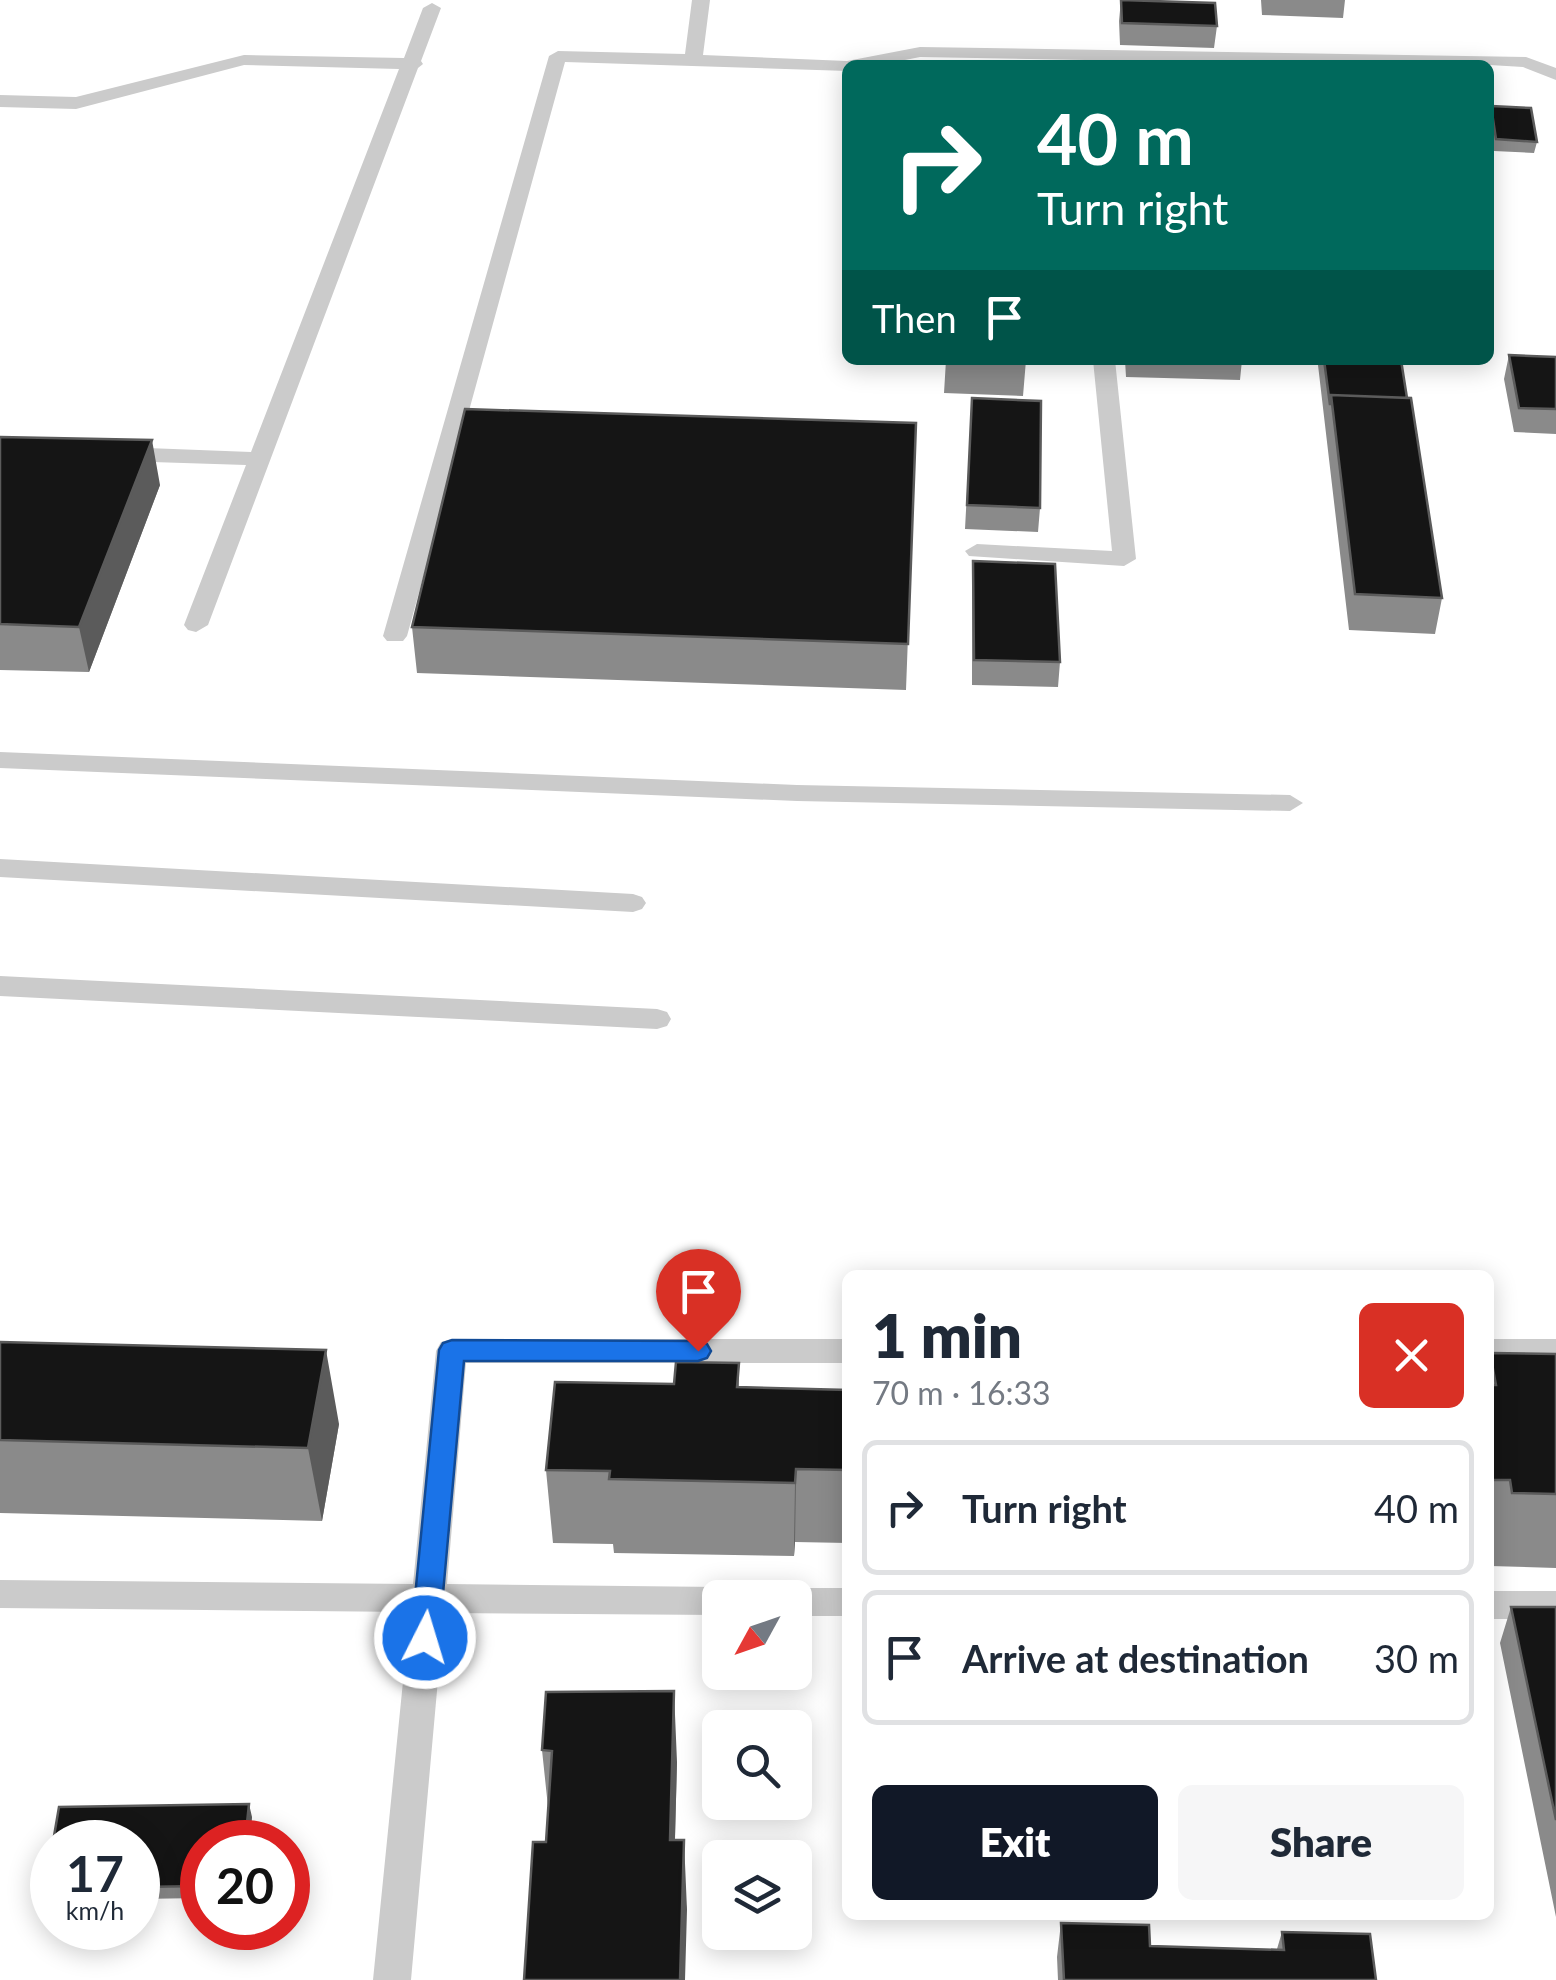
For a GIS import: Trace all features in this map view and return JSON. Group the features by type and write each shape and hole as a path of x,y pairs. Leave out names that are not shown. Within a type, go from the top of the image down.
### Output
{"lane":[{"path":"693,60 701,0"},
{"path":"196,625 414,64 432,8"},
{"path":"876,60 920,52 1094,60"},
{"path":"395,636 464,426 558,56 842,65"},
{"path":"0,102 76,103 244,60 414,64"},
{"path":"1494,62 1526,62 1556,75"},
{"path":"977,551 1124,559 1105,365"},
{"path":"100,454 260,459"},
{"path":"0,760 797,794 1290,803"},
{"path":"0,868 633,903"},
{"path":"0,986 657,1019"},
{"path":"392,1980 452,1350 842,1351"},
{"path":"1494,1352 1556,1352"},
{"path":"0,1594 702,1602"},
{"path":"812,1602 842,1602"},
{"path":"1494,1605 1556,1606"}],"building":[{"path":"1121,0 1215,3 1217,26 1122,23"},
{"path":"1494,106 1531,108 1537,142 1496,139"},
{"path":"1509,355 1556,357 1556,409 1519,408"},
{"path":"1325,365 1402,365 1407,398 1331,395 1330,405"},
{"path":"1331,395 1411,398 1442,598 1355,594"},
{"path":"972,398 1041,401 1040,508 967,505"},
{"path":"465,409 916,423 908,644 412,627"},
{"path":"0,437 152,440 79,627 0,624"},
{"path":"973,561 1055,564 1060,662 974,660"},
{"path":"0,1342 326,1350 308,1448 0,1440"},
{"path":"1494,1353 1556,1354 1556,1494 1512,1493 1510,1480 1494,1480"},
{"path":"676,1362 739,1363 737,1387 842,1390 842,1470 796,1469 795,1483 609,1479 610,1471 546,1470 555,1382 674,1384"},
{"path":"1511,1607 1556,1607 1556,1820"},
{"path":"674,1691 670,1840 684,1840 680,1980 524,1980 533,1842 546,1842 552,1751 542,1750 546,1692"},
{"path":"249,1804 247,1820 180,1820 180,1886 160,1887 160,1820 57,1820 59,1807"},
{"path":"1061,1923 1149,1925 1150,1946 1284,1950 1282,1932 1370,1934 1376,1980 1064,1980"}],"route":[{"path":"425,1638 452,1350 698,1351"}]}
